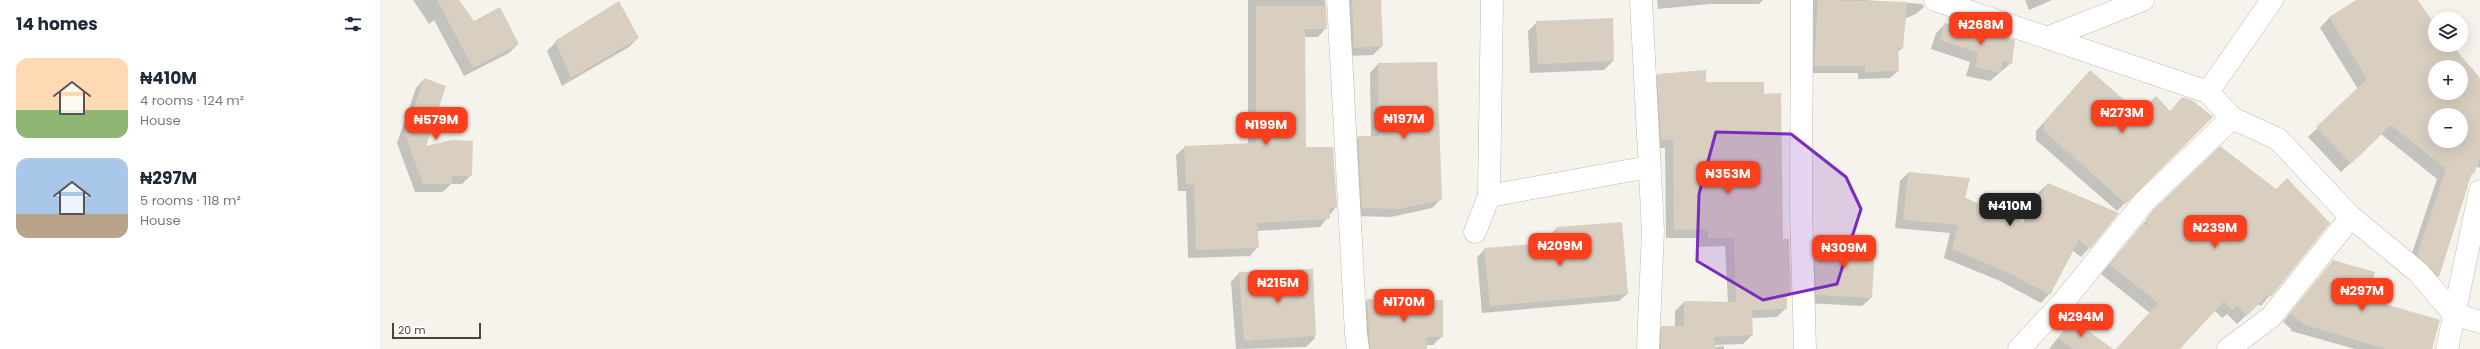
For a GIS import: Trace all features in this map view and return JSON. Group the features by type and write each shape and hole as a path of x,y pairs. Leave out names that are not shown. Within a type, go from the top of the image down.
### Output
{"street":[{"path":"1338,0 1358,349"},
{"path":"1475,232 1489,196 1492,0"},
{"path":"1641,0 1653,231 1648,349"},
{"path":"1802,0 1800,210 1804,349"},
{"path":"1936,0 2208,92 2232,118 2278,139 2351,217 2418,272 2454,314 2480,322"},
{"path":"2049,37 2144,0"},
{"path":"2208,92 2272,0"},
{"path":"2019,349 2064,301 2144,202 2232,118"},
{"path":"1489,196 1649,167"},
{"path":"2447,349 2480,191"},
{"path":"2228,349 2271,317 2351,217"}],"highlighted area":[{"path":"1716,132 1791,134 1846,177 1861,209 1837,284 1763,300 1697,261 1699,194"}],"building":[{"path":"437,0 459,0 474,21 500,7 519,44 473,68"},
{"path":"1352,0 1381,0 1383,46 1354,48"},
{"path":"1818,0 1907,2 1903,49 1898,48 1899,71 1865,72 1865,66 1814,66"},
{"path":"2356,0 2418,0 2428,15 2428,52 2458,52 2465,60 2428,60 2428,100 2468,100 2468,64 2480,78 2480,157 2474,174 2472,173 2439,277 2417,255 2446,169 2391,125 2351,164 2316,127 2367,79 2329,17"},
{"path":"619,1 639,38 571,78 555,41"},
{"path":"1256,6 1326,6 1327,29 1305,29 1306,147 1333,147 1337,208 1329,208 1330,219 1257,223 1259,248 1196,250 1194,183 1186,184 1184,146 1256,143"},
{"path":"1613,18 1614,61 1538,64 1536,21"},
{"path":"1944,23 2015,40 2012,64 2003,61 2000,73 1975,67 1978,53 1940,40"},
{"path":"1437,62 1442,200 1400,209 1362,208 1358,136 1379,136 1378,63"},
{"path":"1706,70 1706,82 1764,82 1764,94 1781,93 1783,239 1789,239 1791,293 1787,293 1787,309 1752,310 1753,335 1714,337 1716,349 1661,349 1661,326 1684,326 1684,301 1736,302 1734,238 1708,238 1708,229 1674,230 1673,140 1661,140 1657,74"},
{"path":"2090,70 2139,113 2156,96 2170,111 2182,97 2192,100 2213,117 2126,204 2044,131 2044,122"},
{"path":"424,78 446,86 426,146 452,140 473,141 472,176 452,176 452,184 423,184 405,134"},
{"path":"2220,146 2276,189 2287,178 2330,223 2271,297 2268,295 2247,316 2237,305 2232,310 2224,301 2180,349 2116,349 2158,303 2110,265 2143,223 2152,227 2145,221 2153,210"},
{"path":"1908,172 1970,178 1965,198 2026,223 2048,183 2119,213 2090,249 2079,240 2050,295 2009,273 1952,249 1958,225 1903,220"},
{"path":"1622,222 1628,294 1490,306 1484,248 1534,244 1534,240 1557,238 1556,227"},
{"path":"1814,241 1875,245 1872,298 1816,295"},
{"path":"2333,260 2375,272 2368,293 2379,296 2378,302 2440,320 2432,349 2385,349 2305,325 2290,313"},
{"path":"1313,269 1316,336 1244,341 1239,272"},
{"path":"1367,299 1443,300 1443,337 1427,337 1427,349 1370,349"},
{"path":"2072,319 2113,349 2073,349 2058,338"}]}
